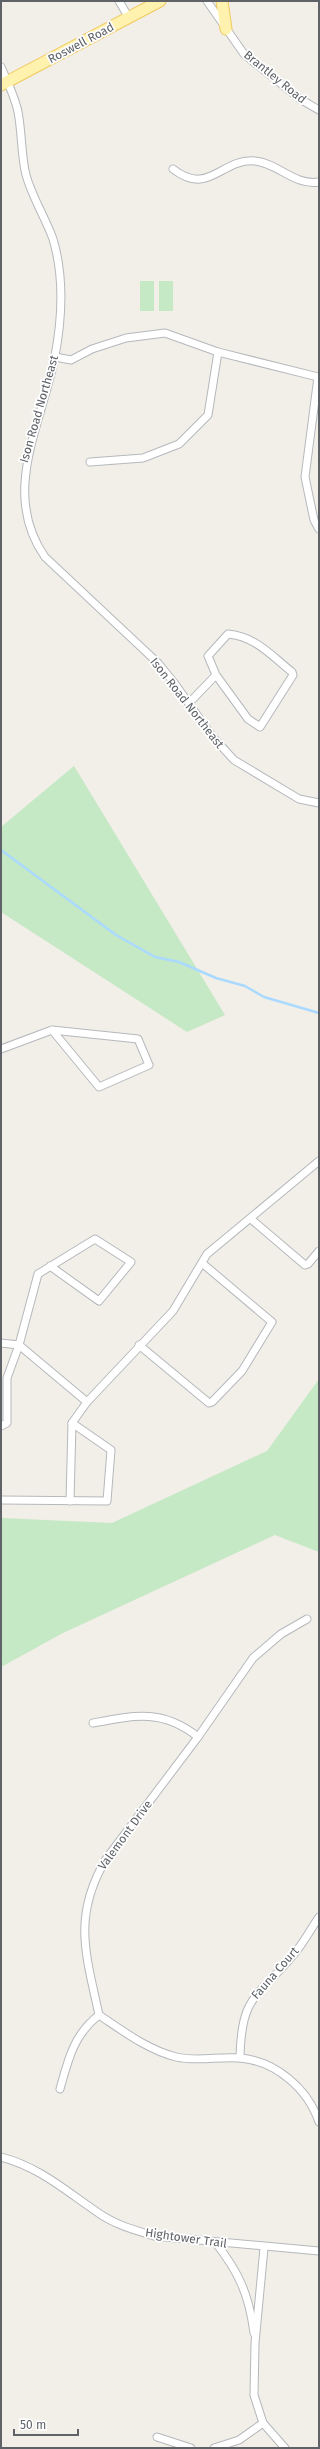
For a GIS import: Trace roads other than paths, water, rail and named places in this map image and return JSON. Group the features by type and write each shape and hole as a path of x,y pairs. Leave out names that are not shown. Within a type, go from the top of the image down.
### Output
{"main road":[{"name":"Roswell Road","path":"4,84 160,1"},
{"path":"222,1 226,29"}],"street":[{"path":"119,1 129,18"},
{"name":"Brantley Road","path":"207,1 244,54 300,99 319,110"},
{"name":"Ison Road Northeast","path":"1,67 4,84 18,112 26,174 53,240 58,260 60,322 55,356 26,453 22,474 22,506 32,538 45,557 158,663 212,736 234,760 299,799 319,803"},
{"path":"173,169 183,178 198,180 240,163 256,161 266,164 300,180 319,182"},
{"path":"55,356 71,360 92,349 126,338 165,333 218,352 318,377 304,477 314,520 319,529"},
{"path":"90,462 143,458 179,444 208,415 218,352"},
{"path":"228,634 237,635 256,643 292,672 293,675 260,727 248,719 216,675 208,656 228,634"},
{"path":"189,703 216,675"},
{"path":"1,1049 52,1030 138,1039 149,1065 99,1087 52,1030"},
{"path":"70,1501 72,1423 87,1402 139,1345 173,1311 207,1254 319,1161"},
{"path":"251,1219 305,1265 308,1264 319,1251"},
{"path":"1,1426 7,1423 8,1378 19,1345 38,1274 50,1266 95,1239 131,1262 99,1301 50,1266"},
{"path":"139,1345 209,1403 242,1371 272,1322 202,1263"},
{"path":"1,1343 19,1345 87,1402"},
{"path":"1,1500 107,1501 111,1450 72,1423"},
{"name":"Valemont Drive","path":"99,2015 84,1945 84,1919 90,1892 106,1859 198,1737 253,1658 281,1634 307,1619"},
{"path":"93,1723 132,1715 153,1716 177,1723 198,1737"},
{"name":"Fauna Court","path":"240,2058 242,2026 252,2000 259,1989 295,1952 319,1917"},
{"path":"60,2089 69,2054 76,2039 99,2015 145,2045 163,2053 195,2060 240,2058 264,2064 286,2076 307,2098 319,2122"},
{"name":"Hightower Trail","path":"1,2157 33,2168 57,2182 100,2215 130,2229 154,2236 264,2248 319,2251"},
{"path":"215,2242 234,2266 243,2283 252,2320 255,2343"},
{"path":"264,2248 255,2343 254,2395 263,2423 285,2448"},
{"path":"214,2448 239,2440 263,2423"},
{"path":"157,2437 191,2448"}],"waterway":[{"path":"1,850 116,935 155,957 179,962 216,978 245,986 264,997 319,1013"}]}
